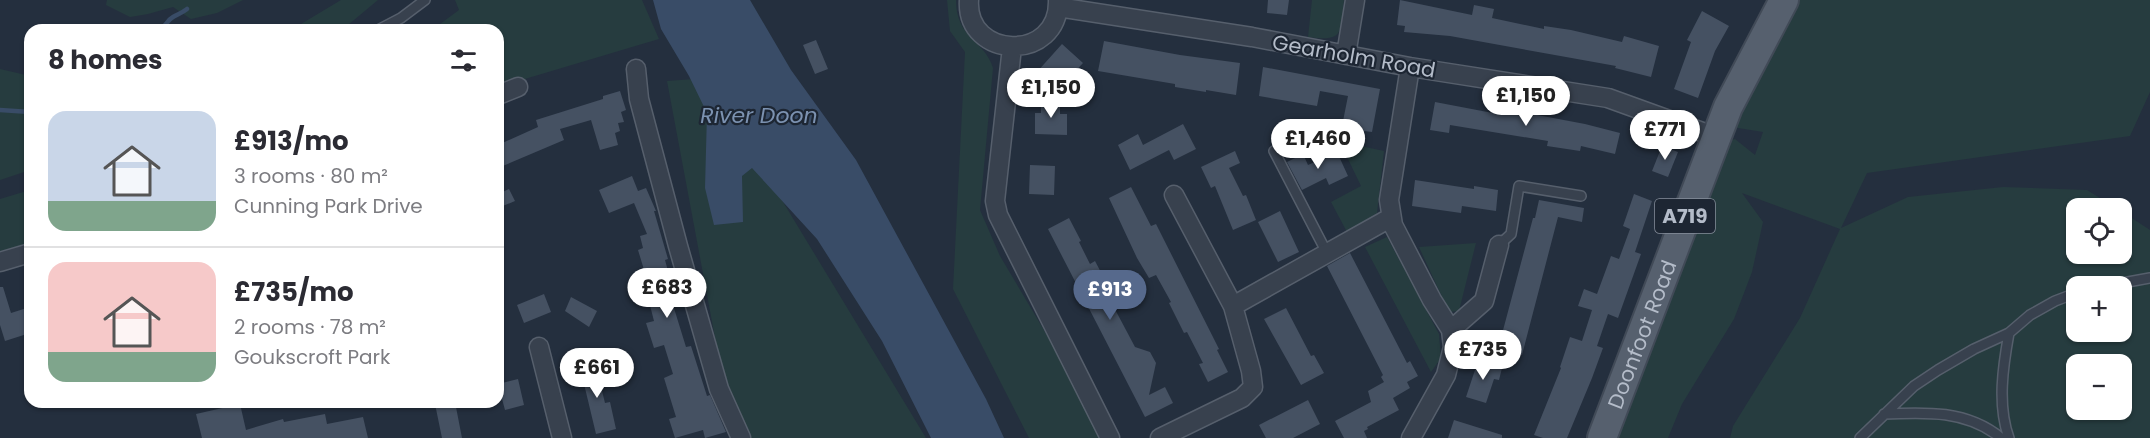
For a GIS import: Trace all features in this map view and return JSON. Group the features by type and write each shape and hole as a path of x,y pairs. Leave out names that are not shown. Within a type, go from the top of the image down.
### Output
{"main road":[{"name":"Doonfoot Road","path":"1602,438 1728,107 1784,0"}],"street":[{"path":"969,0 971,19 978,30 987,39 999,45 1012,47 1034,42 1043,36 1056,18 1058,3"},
{"path":"1346,55 1355,0"},
{"name":"Gearholm Road","path":"1058,3 1410,67 1608,98 1716,137"},
{"path":"1012,47 996,208 1110,438"},
{"path":"1410,67 1389,200 1390,218 1432,300 1451,330 1453,347 1446,375 1411,438"},
{"path":"636,69 639,99 678,246 719,389 741,438"},
{"path":"504,92 518,87"},
{"path":"1160,438 1242,398 1253,387 1251,371 1233,306 1174,195"},
{"path":"1233,306 1390,218"},
{"path":"1451,330 1484,301 1499,245"},
{"path":"0,262 24,255"},
{"path":"539,347 562,438"}],"lane":[{"path":"390,24 425,0"},
{"path":"1274,151 1327,254"},
{"path":"1499,245 1511,234 1519,186 1581,196"},
{"path":"2132,281 2150,278"},
{"path":"1860,438 1914,386 1974,349 2008,333 2030,315 2066,297"},
{"path":"2008,333 2002,402 2009,438"},
{"path":"1884,414 1932,412 1949,414 1979,424 2001,438"}],"green space":[{"path":"107,0 243,0 217,13 191,19 173,7 130,17 106,5"},
{"path":"341,0 378,0 349,24 301,24"},
{"path":"455,0 642,0 659,39 504,85 504,24 440,24 459,10"},
{"path":"947,0 956,0 961,23 984,51 993,68 980,210 1000,256 1108,438 1029,438 953,289 965,52 950,31"},
{"path":"1312,0 1344,0 1341,28 1335,36 1308,37"},
{"path":"1799,0 2150,0 2150,92 2130,136 1867,173 1841,228 1908,197 2003,187 2087,190 2100,198 2066,198 2066,264 2132,264 2132,218 2150,230 2150,438 1730,438 1733,426 1800,318 1840,229 1742,193 1763,222 1752,272 1734,319 1682,404 1668,438 1602,438 1725,142 1735,139 1755,155 1763,132 1732,127 1777,24"},
{"path":"0,69 24,75 24,172 0,180"},
{"path":"708,78 926,438 751,438 722,375 667,81"},
{"path":"1328,139 1384,151 1377,213 1347,232 1331,202 1361,186 1347,157 1323,159"},
{"path":"24,192 24,249 0,255 0,199"},
{"path":"1387,237 1439,334 1441,358 1431,372 1365,247"},
{"path":"1476,243 1459,311 1449,312 1419,247"}],"water":[{"name":"River Doon","path":"653,0 750,0 791,70 856,160 986,399 1004,438 931,438 882,341 817,239 752,168 742,176 743,222 714,225 705,188 707,113 689,76 661,29"}],"building":[{"path":"1268,0 1289,0 1287,15 1267,13"},
{"path":"1400,0 1472,15 1474,5 1494,9 1492,18 1544,29 1544,26 1571,30 1622,42 1624,36 1659,46 1651,77 1615,68 1616,66 1450,36 1404,32 1405,26 1397,25"},
{"path":"1702,11 1729,26 1715,51 1698,98 1674,89 1691,42 1687,40"},
{"path":"816,40 828,69 815,74 803,45"},
{"path":"1104,41 1240,63 1236,95 1175,87 1175,84 1098,71"},
{"path":"1062,44 1083,63 1056,92 1036,73"},
{"path":"1263,67 1380,89 1372,132 1364,131 1362,141 1346,138 1349,127 1342,126 1348,96 1320,91 1317,106 1259,96"},
{"path":"620,91 626,110 621,112 624,122 618,123 620,131 615,133 618,145 600,150 591,120 560,129 564,140 504,165 504,142 538,127 536,120 603,99 603,96"},
{"path":"1041,99 1060,100 1060,114 1067,114 1067,135 1035,134 1035,113 1041,113"},
{"path":"1435,102 1498,114 1499,109 1522,112 1620,133 1615,154 1581,146 1580,151 1547,146 1548,141 1450,125 1449,133 1430,130"},
{"path":"1183,124 1196,149 1174,160 1169,150 1130,170 1118,145 1138,134 1143,145"},
{"path":"1662,146 1678,152 1668,177 1652,171"},
{"path":"1235,151 1240,163 1229,168 1243,196 1246,195 1256,220 1233,230 1215,186 1211,188 1201,167"},
{"path":"1337,152 1348,176 1329,185 1326,178 1302,190 1287,162 1303,154 1308,165"},
{"path":"1030,165 1055,166 1054,195 1029,194"},
{"path":"632,176 638,191 646,188 656,211 654,211 668,259 665,260 677,304 673,305 686,347 691,346 707,396 710,395 726,432 705,438 703,430 675,438 669,419 676,417 664,378 673,374 664,345 654,348 646,323 654,321 638,250 643,248 640,236 647,234 634,203 609,213 599,190"},
{"path":"1415,180 1474,189 1474,186 1498,190 1496,211 1462,206 1461,213 1412,206"},
{"path":"1131,187 1151,226 1156,224 1219,349 1217,350 1228,372 1208,382 1199,364 1203,363 1187,332 1184,333 1169,303 1171,302 1156,275 1149,278 1137,258 1109,198"},
{"path":"509,189 515,201 504,206 504,191"},
{"path":"1634,194 1652,201 1635,252 1641,254 1618,318 1608,314 1597,346 1603,348 1567,438 1543,438 1534,435 1561,368 1570,337 1582,341 1592,310 1578,306 1584,289 1597,294 1611,256 1619,259 1630,229 1623,226"},
{"path":"1539,200 1584,208 1582,222 1558,217 1522,355 1498,349"},
{"path":"1280,211 1299,252 1278,262 1258,222"},
{"path":"1069,218 1090,264 1095,261 1105,280 1101,283 1135,347 1150,352 1156,363 1149,395 1165,387 1173,403 1145,417 1048,229"},
{"path":"1350,253 1407,363 1410,361 1418,376 1407,382 1410,388 1393,398 1399,410 1367,427 1368,429 1364,431 1367,438 1344,438 1335,421 1371,402 1368,391 1384,382 1381,377 1383,375 1327,266"},
{"path":"0,287 3,287 11,313 24,309 24,335 5,341 0,325"},
{"path":"544,294 551,312 524,323 517,305"},
{"path":"571,297 597,311 589,327 565,311"},
{"path":"1286,308 1311,356 1314,355 1324,373 1301,385 1264,319"},
{"path":"594,359 605,403 610,402 616,429 596,434 579,363"},
{"path":"1478,361 1502,368 1499,380 1494,379 1486,403 1466,397"},
{"path":"518,379 524,405 505,410 504,382"},
{"path":"1308,400 1320,424 1293,438 1266,438 1259,425"},
{"path":"222,408 241,408 246,430 283,419 284,422 325,414 327,424 363,417 368,438 202,438 196,414"},
{"path":"436,408 456,408 462,438 442,438"},
{"path":"1454,420 1502,435 1502,438 1448,438"}],"waterway":[{"path":"166,24 187,9"},
{"path":"0,110 24,112"}]}
